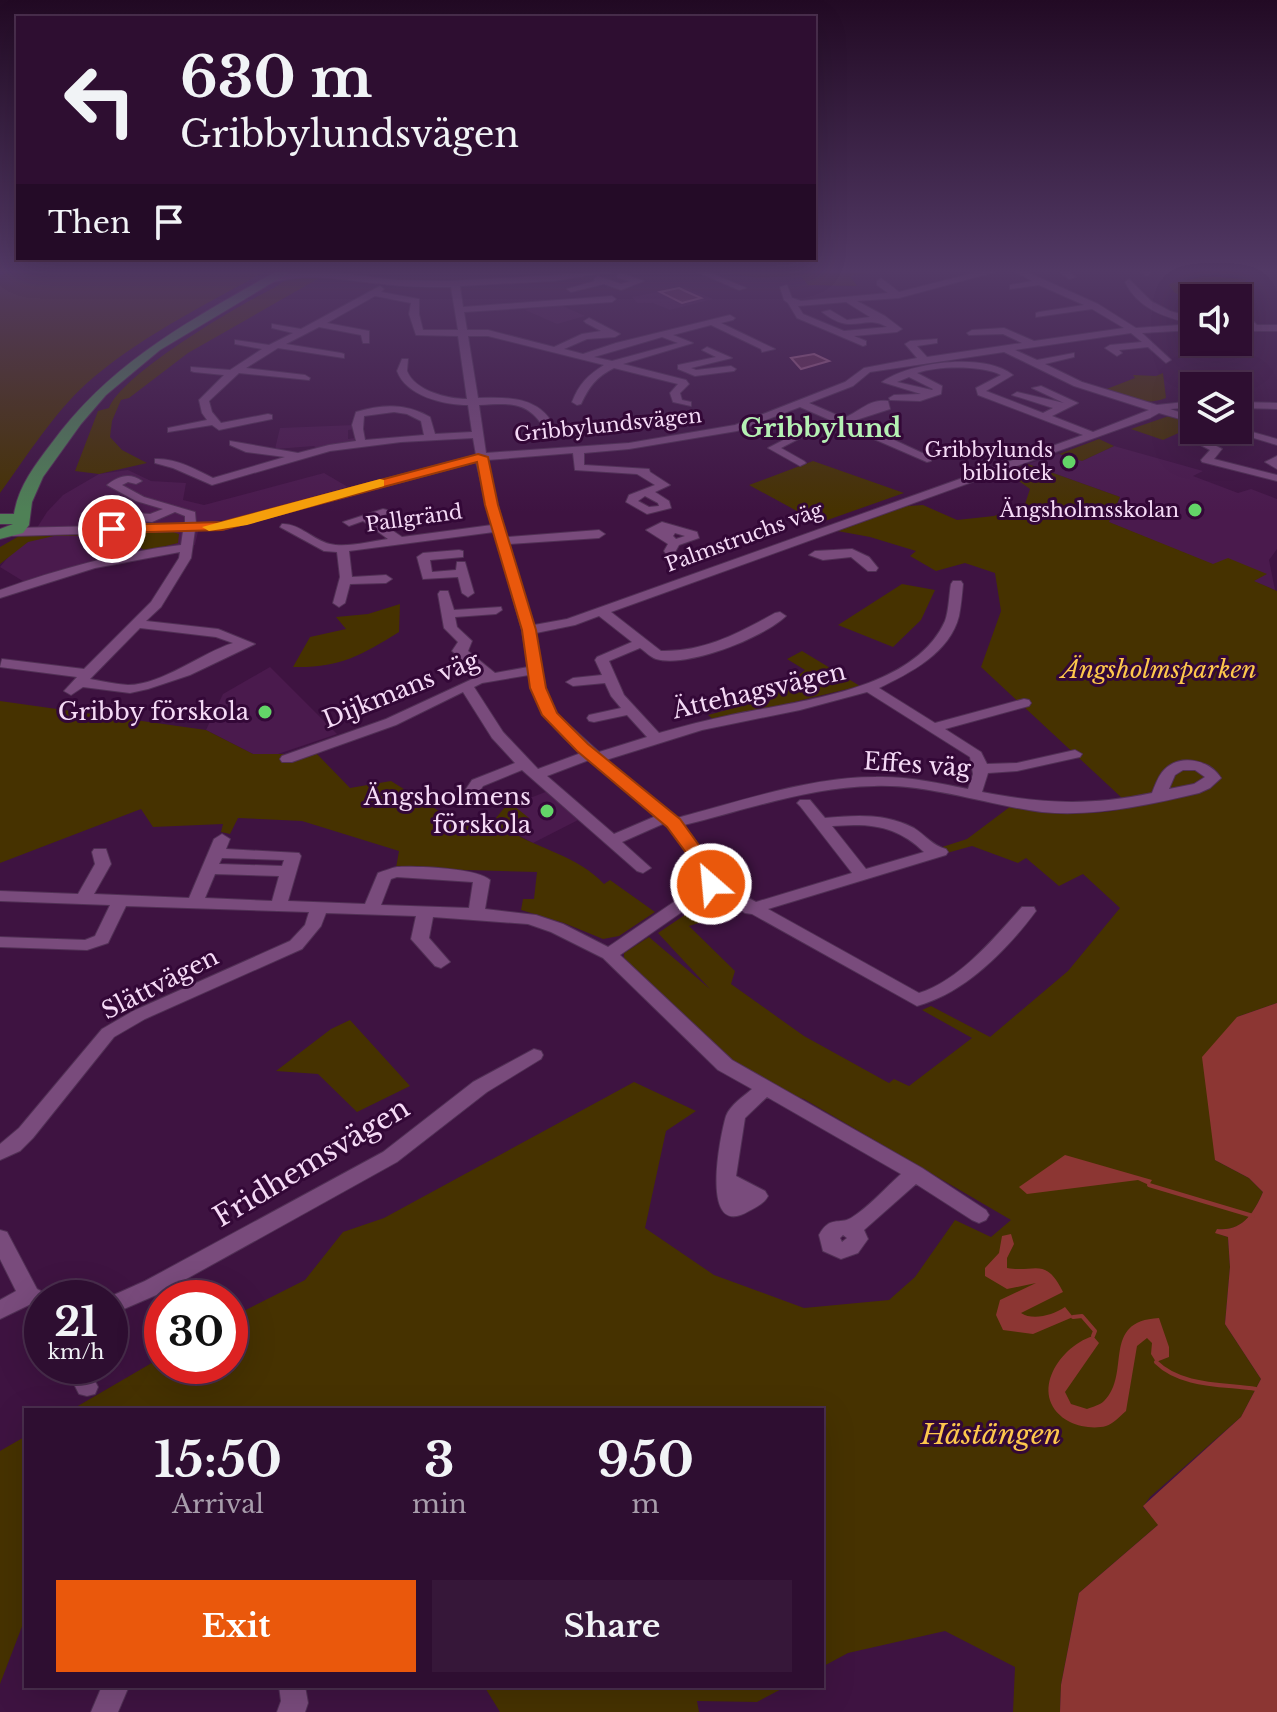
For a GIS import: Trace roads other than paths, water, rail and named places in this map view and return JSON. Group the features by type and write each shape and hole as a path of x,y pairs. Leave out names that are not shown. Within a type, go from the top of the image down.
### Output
{"main road":[{"path":"8,529 56,446 108,384 147,352"}],"street":[{"path":"264,352 234,371 204,400 213,422 219,427 268,417"},
{"path":"313,352 341,356"},
{"path":"465,352 476,435 498,528 529,630 534,670 550,715 670,820 710,873 711,884"},
{"path":"562,352 682,382 695,374 729,364"},
{"path":"584,357 601,352"},
{"path":"660,377 678,352"},
{"path":"670,359 699,352"},
{"path":"710,352 729,364"},
{"path":"915,352 921,363"},
{"name":"Gribbylundsvägen","path":"8,529 187,528 242,522 482,457 629,446 723,431 802,404 849,384 867,370 988,352"},
{"path":"1011,352 1062,378 1180,415"},
{"path":"1158,352 1166,360"},
{"path":"577,402 583,385 633,356 649,354 729,364"},
{"path":"1034,364 1071,355"},
{"path":"670,359 695,374 722,381 729,364"},
{"path":"405,361 402,371 411,384 446,401 501,401 533,407 544,415 549,432 625,425"},
{"path":"931,397 887,382 909,373 921,363 954,368 973,362 1008,375 980,390 982,393 1092,435"},
{"path":"194,369 305,378"},
{"path":"909,373 938,388 931,397"},
{"path":"1062,378 1017,395 1064,408"},
{"path":"583,385 602,382"},
{"path":"682,382 684,384 675,393 678,402 687,404"},
{"path":"1037,388 1073,403 1041,417"},
{"path":"894,398 931,397"},
{"path":"802,404 927,459"},
{"path":"1157,408 1180,406"},
{"path":"1252,409 1277,406"},
{"name":"Palmstruchs väg","path":"529,630 570,622 1146,416 1157,408"},
{"path":"362,443 358,438 360,414 386,410 406,409 426,419 430,437"},
{"path":"844,421 858,416"},
{"path":"172,430 213,422"},
{"path":"159,461 177,465 212,482 257,472 300,456 362,443 476,435"},
{"path":"800,463 773,448 801,435"},
{"path":"1252,435 1277,442"},
{"path":"234,443 246,449 300,456"},
{"path":"1206,444 1217,449 1206,460 1277,478"},
{"path":"1180,446 1210,456"},
{"path":"578,449 579,468 643,471 664,485 648,493"},
{"path":"1277,459 1271,462 1277,466"},
{"path":"80,682 156,604 176,575 187,548 191,514 140,499 113,485 128,478 136,481"},
{"path":"87,514 152,518 174,508"},
{"path":"349,522 383,512"},
{"path":"366,518 397,539"},
{"path":"286,527 328,548 343,548"},
{"name":"Pallgränd","path":"339,603 345,581 343,548 498,528"},
{"path":"8,529 10,537 87,529"},
{"path":"454,532 468,593"},
{"path":"503,541 593,537"},
{"path":"0,594 76,569 126,557 187,548"},
{"path":"459,554 423,557 427,576 463,573"},
{"path":"815,555 857,554 872,568"},
{"path":"345,581 386,579"},
{"name":"Ättehagsvägen","path":"468,798 477,783 870,688 917,662 932,648 955,618 957,584"},
{"path":"444,594 451,628 465,641 464,648 459,651 490,676"},
{"path":"448,614 496,610"},
{"path":"600,610 658,655 690,654 739,637 780,616"},
{"path":"2,663 80,682 130,689 202,664 235,646 252,646 227,636 136,624"},
{"path":"573,682 609,678 602,660 641,643"},
{"name":"Dijkmans väg","path":"287,759 391,722 490,676 534,670"},
{"name":"Ättehagsvägen","path":"609,678 618,696 656,738"},
{"path":"466,686 497,735 643,868"},
{"path":"870,688 976,755 981,769 974,792"},
{"path":"934,728 1024,703"},
{"path":"594,718 629,710"},
{"path":"981,769 1017,767 1075,754"},
{"name":"Effes väg","path":"613,840 670,820 846,784 907,783 974,792 1041,807 1076,809 1158,797"},
{"path":"805,803 863,876"},
{"path":"751,909 938,852 916,833 902,826 879,821 821,823"},
{"path":"84,898 103,864 100,852"},
{"path":"195,903 216,854 289,871 278,907"},
{"path":"371,910 384,876 396,872 482,880 476,913"},
{"path":"711,884 917,1000 937,994 1000,942 1028,911"},
{"path":"609,954 711,884"},
{"path":"0,896 318,910 476,913 530,919 557,928 609,954 725,1065 915,1173 979,1215"},
{"path":"0,942 87,945 102,939 121,899"},
{"name":"Slättvägen","path":"0,1153 26,1133 108,1033 139,1015 296,945 313,926 318,910"},
{"path":"425,912 420,939 441,962"},
{"name":"Fridhemsvägen","path":"128,1298 390,1157 480,1087 534,1055"},
{"path":"725,1180 736,1115 765,1088"},
{"path":"853,1228 915,1173"},
{"path":"0,1238 25,1280"},
{"path":"0,1310 24,1304"},
{"path":"290,1712 295,1703 292,1688"}],"waterway":[{"path":"1149,1185 1253,1216"},
{"path":"1073,1317 1082,1316 1095,1331 1093,1336"},
{"path":"1156,1362 1190,1380 1256,1389"}],"place":[{"name":"Gribbylunds bibliotek","path":"1069,462"},
{"name":"Ängsholmsskolan","path":"1195,510"},
{"name":"Gribby förskola","path":"265,712"},
{"name":"Ängsholmens förskola","path":"547,811"}],"district":[{"name":"Gribbylund","path":"821,428"}],"park label":[{"name":"Ängsholmsparken","path":"1159,670"},
{"name":"Hästängen","path":"991,1434"}]}
